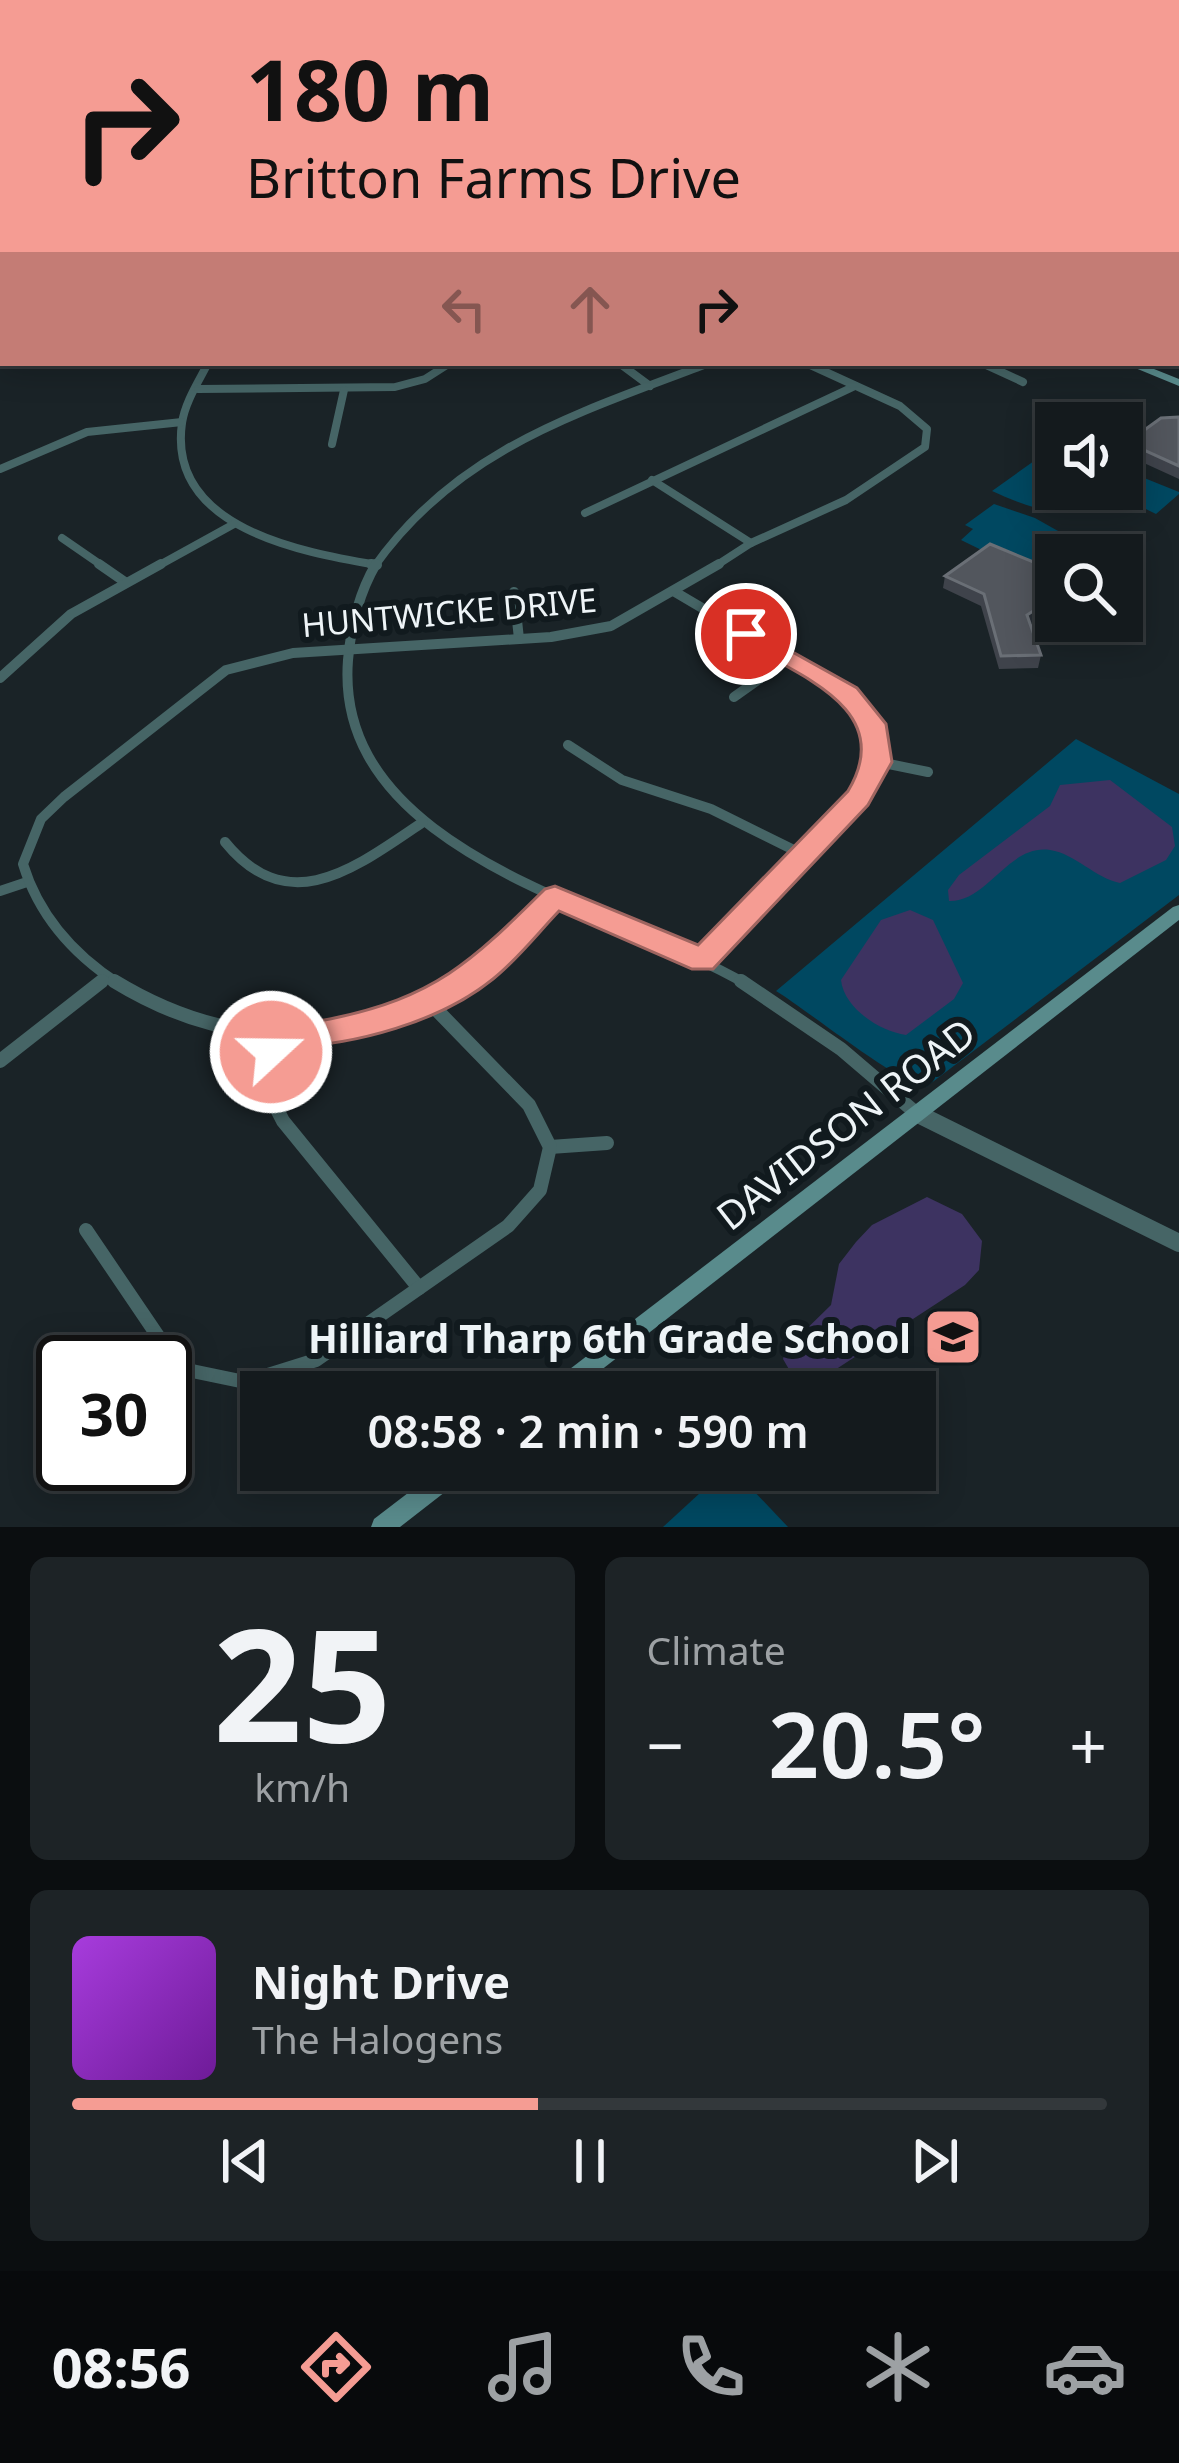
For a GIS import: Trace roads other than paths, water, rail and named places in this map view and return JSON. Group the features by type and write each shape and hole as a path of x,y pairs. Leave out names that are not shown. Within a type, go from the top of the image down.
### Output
{"main road":[{"path":"1136,366 1179,383"},
{"name":"DAVIDSON ROAD","path":"583,1371 1179,911"},
{"path":"382,1527 428,1491"}],"street":[{"path":"207,366 182,422 184,464 194,483 234,524 280,547 377,565"},
{"path":"198,389 395,387 425,379 445,366"},
{"path":"623,366 650,386"},
{"path":"701,366 543,426 467,468 427,501 377,565 355,609 345,650 345,688 354,727 393,791 423,822 479,862 703,960 826,1036 916,1113 1179,1244"},
{"name":"HUNTWICKE DRIVE","path":"27,883 23,864 41,819 202,686 254,660 519,639 610,626 675,592 751,543 846,500 925,447 927,430 922,421 812,366"},
{"path":"988,366 1023,382"},
{"path":"585,513 855,386"},
{"path":"332,444 344,390"},
{"path":"0,469 71,435 122,424 182,422"},
{"path":"652,480 751,543"},
{"path":"0,678 71,614 234,524"},
{"path":"62,538 125,582"},
{"path":"514,592 519,639"},
{"path":"675,592 848,694 873,724 879,762 858,798 703,960"},
{"path":"734,697 789,658"},
{"path":"568,745 622,781 711,809 804,855"},
{"path":"879,762 928,772"},
{"path":"225,842 237,862 257,877 291,884 327,880 359,865 423,822"},
{"path":"0,891 27,883 70,944 106,978 200,1023 275,1035 327,1033 430,1002 482,971 555,897"},
{"path":"0,1061 106,978"},
{"path":"86,1230 168,1351 192,1371 224,1381 272,1378 305,1366 508,1226 540,1190 550,1147 529,1105 430,1002"},
{"path":"275,1035 266,1088 283,1121 419,1288"},
{"path":"550,1147 607,1143"}],"place":[{"name":"Hilliard Tharp 6th Grade School","path":"953,1337"}]}
